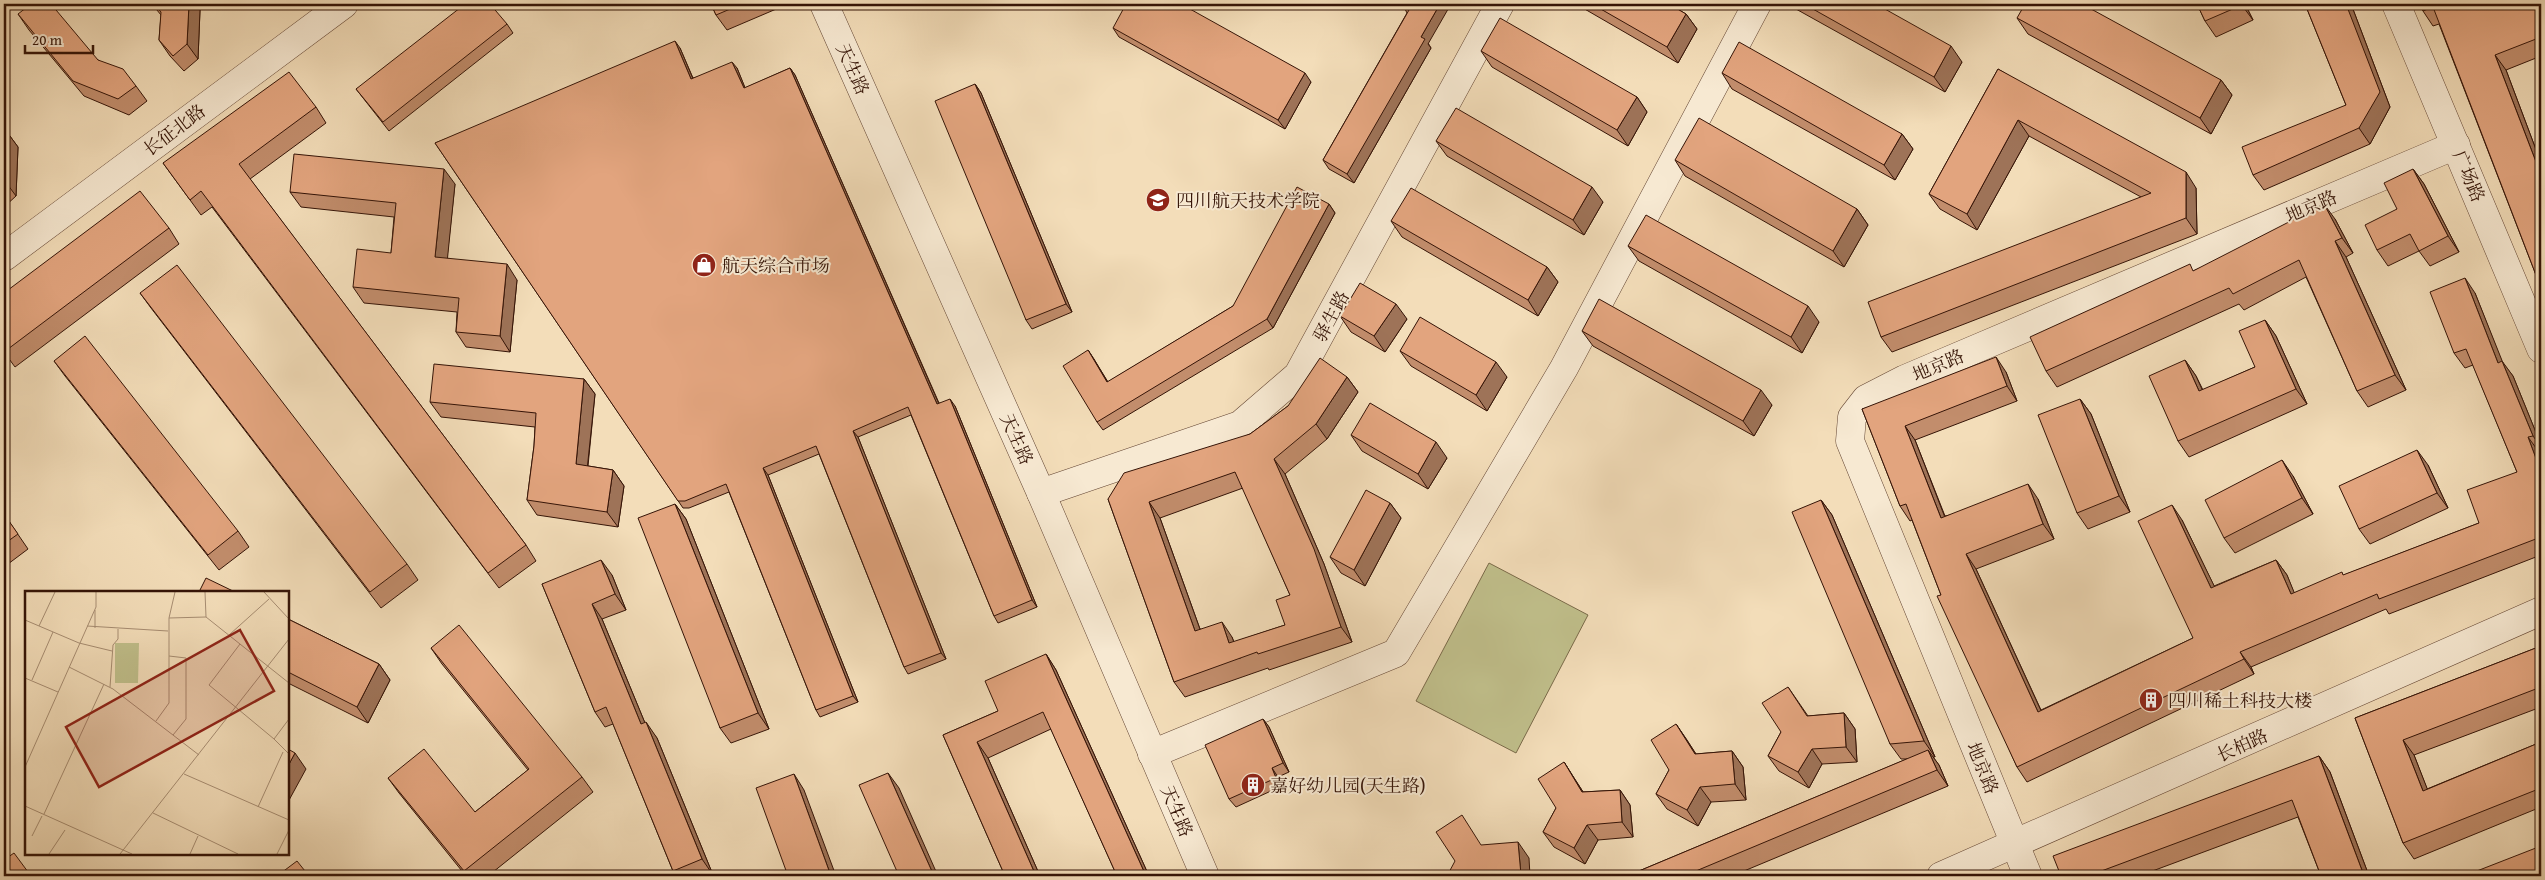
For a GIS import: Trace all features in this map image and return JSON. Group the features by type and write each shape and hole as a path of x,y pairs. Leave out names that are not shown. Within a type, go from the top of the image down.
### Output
{"street":[{"name":"长征北路","path":"4,257 344,4"},
{"name":"天生路","path":"824,4 1041,493 1205,876"},
{"name":"驿生路","path":"1041,493 1240,425 1298,376 1500,4"},
{"path":"1152,754 1396,653 1564,368 1757,4"},
{"name":"广场路","path":"2396,4 2541,349"},
{"name":"地京路","path":"2028,876 1850,441 1852,416 1866,399 1904,379 2456,145"},
{"name":"长柏路","path":"1941,876 2541,611"}],"shaded area":[{"path":"1489,563 1588,615 1516,753 1416,701"}],"building":[{"path":"31,4 51,4 98,60 123,69 136,86 118,99 73,81 18,14"},
{"path":"154,4 189,4 187,44 173,56 159,40 161,12"},
{"path":"465,4 490,4 507,24 383,122 356,89"},
{"path":"711,4 742,4 716,15"},
{"path":"1126,4 1181,4 1305,73 1278,120 1113,28"},
{"path":"1406,4 1440,4 1421,37 1425,39 1347,174 1323,160 1409,10 1404,7"},
{"path":"1592,4 1669,4 1686,14 1667,47"},
{"path":"1804,4 1876,4 1951,46 1934,77"},
{"path":"2025,4 2082,4 2221,80 2200,118 2017,18"},
{"path":"2197,4 2241,4 2242,5 2205,21"},
{"path":"2305,4 2346,4 2380,92 2359,128 2253,175 2242,147 2346,105"},
{"path":"2420,4 2541,4 2541,50 2536,39 2495,55 2541,175 2541,288 2433,7 2423,11"},
{"path":"1500,18 1637,97 1617,130 1481,51"},
{"name":"航天综合市场","path":"675,41 691,79 732,62 744,88 790,68 937,404 950,399 1032,600 994,616 908,407 853,431 941,653 904,667 816,446 763,468 853,696 816,710 726,484 685,501 678,501 435,143"},
{"path":"1739,42 1902,134 1884,165 1722,73"},
{"path":"1998,69 2186,172 2186,218 1881,337 1868,302 2151,193 2018,120 1967,214 1929,194"},
{"path":"289,72 316,107 239,164 526,545 488,573 201,191 190,200 163,163"},
{"path":"975,84 1066,304 1026,320 935,101"},
{"path":"1456,108 1592,187 1573,220 1436,141"},
{"path":"1699,118 1857,209 1833,251 1675,160"},
{"path":"4,128 7,132 4,182"},
{"path":"294,154 444,169 435,257 507,264 500,336 456,332 459,298 353,287 357,249 391,253 396,203 290,192"},
{"path":"2413,169 2448,236 2419,251 2410,234 2377,250 2365,225 2397,209 2384,183"},
{"path":"1297,187 1329,204 1267,319 1097,422 1063,366 1088,350 1107,382 1233,306"},
{"path":"1411,188 1547,267 1528,300 1391,221"},
{"path":"140,191 169,228 4,352 4,293"},
{"path":"2324,204 2342,238 2335,241 2395,375 2357,391 2299,260 2233,294 2229,288 2046,371 2030,337 2190,264 2193,271"},
{"path":"1646,215 1808,306 1791,337 1628,246"},
{"path":"177,265 407,564 370,592 140,293"},
{"path":"2465,278 2498,363 2502,361 2533,436 2528,437 2541,472 2541,537 2379,599 2377,594 2240,652 2244,659 2017,767 1937,596 1941,595 1906,504 1900,506 1862,409 1996,357 2007,386 1905,426 1941,518 2028,484 2043,524 1966,554 2038,712 2193,638 2138,521 2172,505 2211,588 2276,560 2291,594 2342,572 2343,575 2479,523 2467,490 2517,472 2466,349 2454,353 2430,292"},
{"path":"1360,283 1396,304 1374,336 1340,316"},
{"path":"1599,299 1761,390 1743,421 1582,331"},
{"path":"1420,317 1496,362 1476,395 1400,351"},
{"path":"2265,320 2296,389 2178,441 2149,376 2185,360 2199,391 2255,367 2239,331"},
{"path":"85,336 238,531 208,555 54,361"},
{"path":"1320,358 1347,377 1316,424 1274,459 1314,549 1341,627 1258,654 1257,652 1174,682 1108,499 1124,473 1250,434 1288,406","holes":["1235,472 1290,595 1276,600 1285,625 1229,643 1222,622 1195,631 1149,502"]},
{"path":"434,364 584,379 576,464 613,470 607,512 527,500 536,413 430,402"},
{"path":"2080,399 2119,496 2077,513 2038,415"},
{"path":"1370,403 1436,442 1418,474 1351,435"},
{"path":"2417,450 2437,493 2359,529 2339,486"},
{"path":"2282,460 2302,498 2224,538 2205,500"},
{"path":"1366,490 1390,503 1354,570 1330,557"},
{"path":"1821,500 1924,741 1890,744 1792,512"},
{"path":"675,504 758,713 720,728 638,518"},
{"path":"4,514 18,534 4,544"},
{"path":"601,560 615,594 592,604 641,724 646,722 702,859 673,871 606,707 595,712 542,584"},
{"path":"206,578 233,591 200,591"},
{"path":"289,619 379,664 357,707 289,673"},
{"path":"459,625 582,777 464,871 388,778 424,749 475,812 529,769 431,648"},
{"path":"2541,646 2541,687 2403,740 2423,791 2541,742 2541,788 2403,843 2355,718"},
{"path":"1046,654 1146,876 1117,876 1043,712 977,742 1036,876 1005,876 943,735 998,711 985,681"},
{"path":"1788,687 1807,716 1844,713 1846,747 1812,749 1798,772 1768,756 1781,732 1762,703"},
{"path":"1263,719 1283,763 1272,768 1276,778 1229,799 1205,745"},
{"path":"1676,724 1695,754 1732,751 1735,784 1700,787 1687,810 1656,794 1669,770 1651,740"},
{"path":"289,750 295,753 289,764"},
{"path":"1928,750 1937,770 1684,876 1627,876"},
{"path":"2319,756 2363,873 2355,876 2321,876 2292,800 2096,873 2097,876 2061,876 2053,856"},
{"path":"1564,762 1582,792 1620,790 1622,822 1587,825 1574,848 1543,832 1556,808 1538,779"},
{"path":"888,773 934,876 899,876 859,785"},
{"path":"794,774 831,876 788,876 756,788"},
{"path":"1462,815 1481,845 1518,842 1521,875 1447,876 1455,861 1436,832"},
{"path":"2541,846 2541,876 2464,876"},
{"path":"14,853 31,876 4,876 4,860"},
{"path":"297,861 309,876 277,876"}],"place":[{"name":"四川航天技术学院","path":"1158,200"},
{"name":"航天综合市场","path":"704,265"},
{"name":"四川稀土科技大楼","path":"2151,700"},
{"name":"嘉好幼儿园(天生路)","path":"1253,785"}]}
